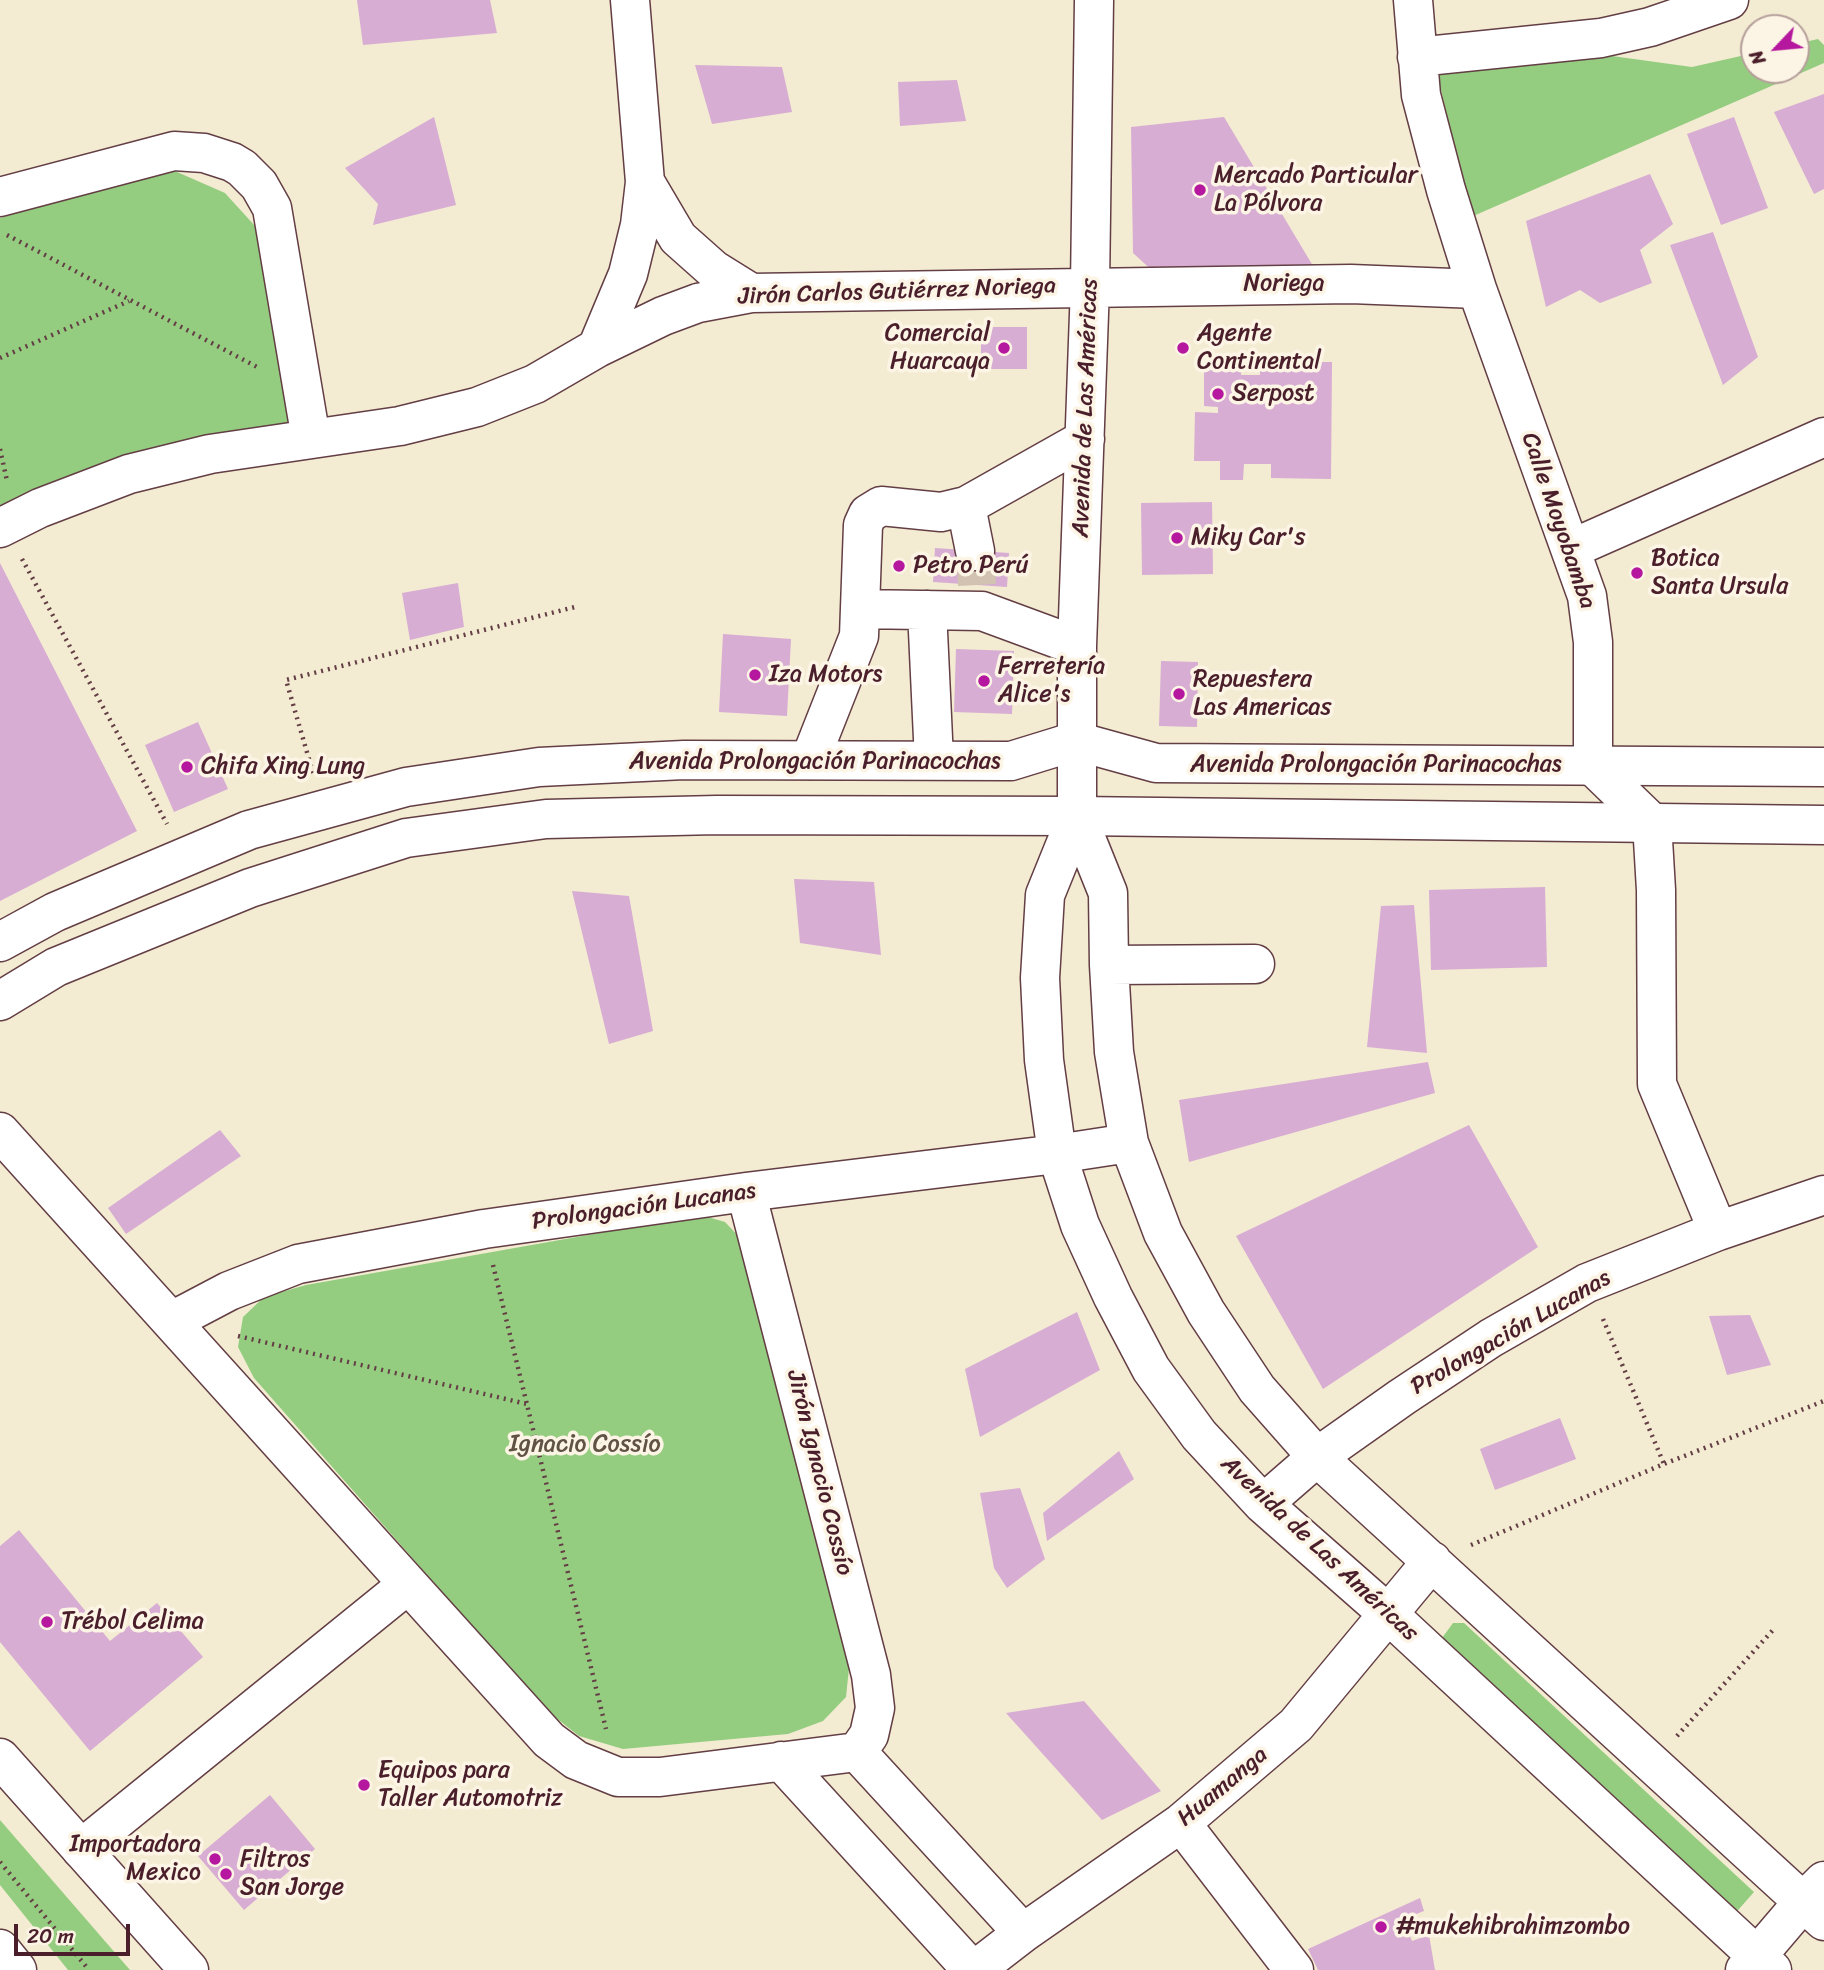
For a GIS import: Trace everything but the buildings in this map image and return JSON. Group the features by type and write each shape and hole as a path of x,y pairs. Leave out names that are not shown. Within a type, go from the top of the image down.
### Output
{"street":[{"path":"597,348 628,274 640,225 645,182 630,0"},
{"name":"Avenida de Las Américas","path":"1094,0 1090,286 1077,646 1077,816 1108,892 1114,1052 1129,1143 1163,1233 1206,1312 1258,1389 1317,1457 1653,1763 1817,1902"},
{"name":"Calle Moyobamba","path":"1413,0 1421,95 1432,141 1478,289 1587,596 1592,620 1593,766"},
{"path":"1417,57 1601,38 1650,27 1729,0"},
{"path":"0,197 174,151 204,153 242,168 259,185 272,208 311,439"},
{"path":"645,182 678,238 714,270 751,293"},
{"name":"Noriega","path":"1090,286 1351,284 1478,289"},
{"name":"Jirón Carlos Gutiérrez Noriega","path":"2,527 40,508 129,474 210,454 400,426 477,407 535,384 597,348 663,316 698,303 751,293 1090,286"},
{"path":"1571,550 1824,437"},
{"path":"810,760 859,636 863,525 868,513 881,506 941,512 966,506 1085,439"},
{"path":"966,506 978,583 1077,646"},
{"path":"860,609 927,610 978,583"},
{"path":"927,610 934,760"},
{"name":"Avenida Prolongación Parinacochas","path":"0,942 55,912 249,830 406,787 539,768 684,760 1011,761 1076,741 1156,763 1824,767"},
{"path":"1593,766 1652,823 1656,890 1657,1084 1718,1231"},
{"path":"0,1000 57,967 250,888 406,838 546,818 717,815 1077,816 1824,825"},
{"name":"Avenida de Las Américas","path":"1077,816 1045,895 1040,978 1044,1060 1057,1154 1080,1225 1113,1297 1151,1368 1199,1435 1263,1504 1387,1613 1757,1965"},
{"path":"1109,964 1255,964"},
{"path":"0,1132 548,1740 576,1760 618,1777 660,1777 857,1752 1023,1933"},
{"name":"Prolongación Lucanas","path":"172,1321 229,1291 298,1264 484,1229 1129,1143"},
{"name":"Jirón Ignacio Cossío","path":"746,1192 871,1675 875,1708 869,1735 857,1752"},
{"name":"Prolongación Lucanas","path":"1263,1504 1317,1457 1402,1397 1480,1346 1587,1283 1718,1231 1824,1195"},
{"name":"Huamanga","path":"974,1970 1181,1823 1296,1725 1432,1562"},
{"path":"81,1849 407,1585"},
{"path":"0,1758 189,1970"},
{"path":"781,1761 974,1970"},
{"path":"1181,1823 1294,1970"},
{"path":"1757,1965 1817,1902"},
{"path":"0,1950 17,1970"}],"path":[{"path":"0,231 267,372"},
{"path":"0,358 130,300"},
{"path":"2,527 184,856"},
{"path":"323,809 286,680 575,607"},
{"path":"484,1229 618,1777"},
{"path":"1587,1283 1664,1464"},
{"path":"172,1321 527,1404"},
{"path":"1432,1562 1664,1464 1824,1401"},
{"path":"1653,1763 1773,1630"},
{"path":"0,1862 89,1970"}],"green space":[{"path":"1818,39 1824,45 1824,63 1810,69 1810,41"},
{"path":"1612,56 1692,67 1740,56 1740,84 1776,84 1471,217 1435,64"},
{"path":"168,168 225,193 265,237 281,317 289,426 0,508 0,218"},
{"name":"Ignacio Cossío","path":"701,1215 725,1222 744,1242 849,1668 846,1697 823,1721 788,1734 623,1749 579,1736 546,1710 254,1378 238,1347 243,1317 264,1297 306,1285"},
{"path":"1453,1623 1464,1623 1754,1892 1732,1917 1442,1638"},
{"path":"0,1820 130,1970 68,1970 0,1885"}],"tunnel":[{"path":"975,551 977,585"}],"place":[{"name":"Mercado Particular La Pólvora","path":"1200,190"},
{"name":"Comercial Huarcaya","path":"1004,348"},
{"name":"Agente Continental","path":"1183,348"},
{"name":"Serpost","path":"1218,394"},
{"name":"Miky Car's","path":"1177,538"},
{"name":"Petro Perú","path":"899,566"},
{"name":"Botica Santa Ursula","path":"1637,573"},
{"name":"Iza Motors","path":"755,675"},
{"name":"Ferretería Alice's","path":"984,681"},
{"name":"Repuestera Las Americas","path":"1179,694"},
{"name":"Chifa Xing Lung","path":"187,767"},
{"name":"Trébol Celima","path":"47,1622"},
{"name":"Equipos para Taller Automotriz","path":"364,1785"},
{"name":"Importadora Mexico","path":"215,1859"},
{"name":"Filtros San Jorge","path":"226,1874"},
{"name":"#mukehibrahimzombo","path":"1381,1927"}]}
